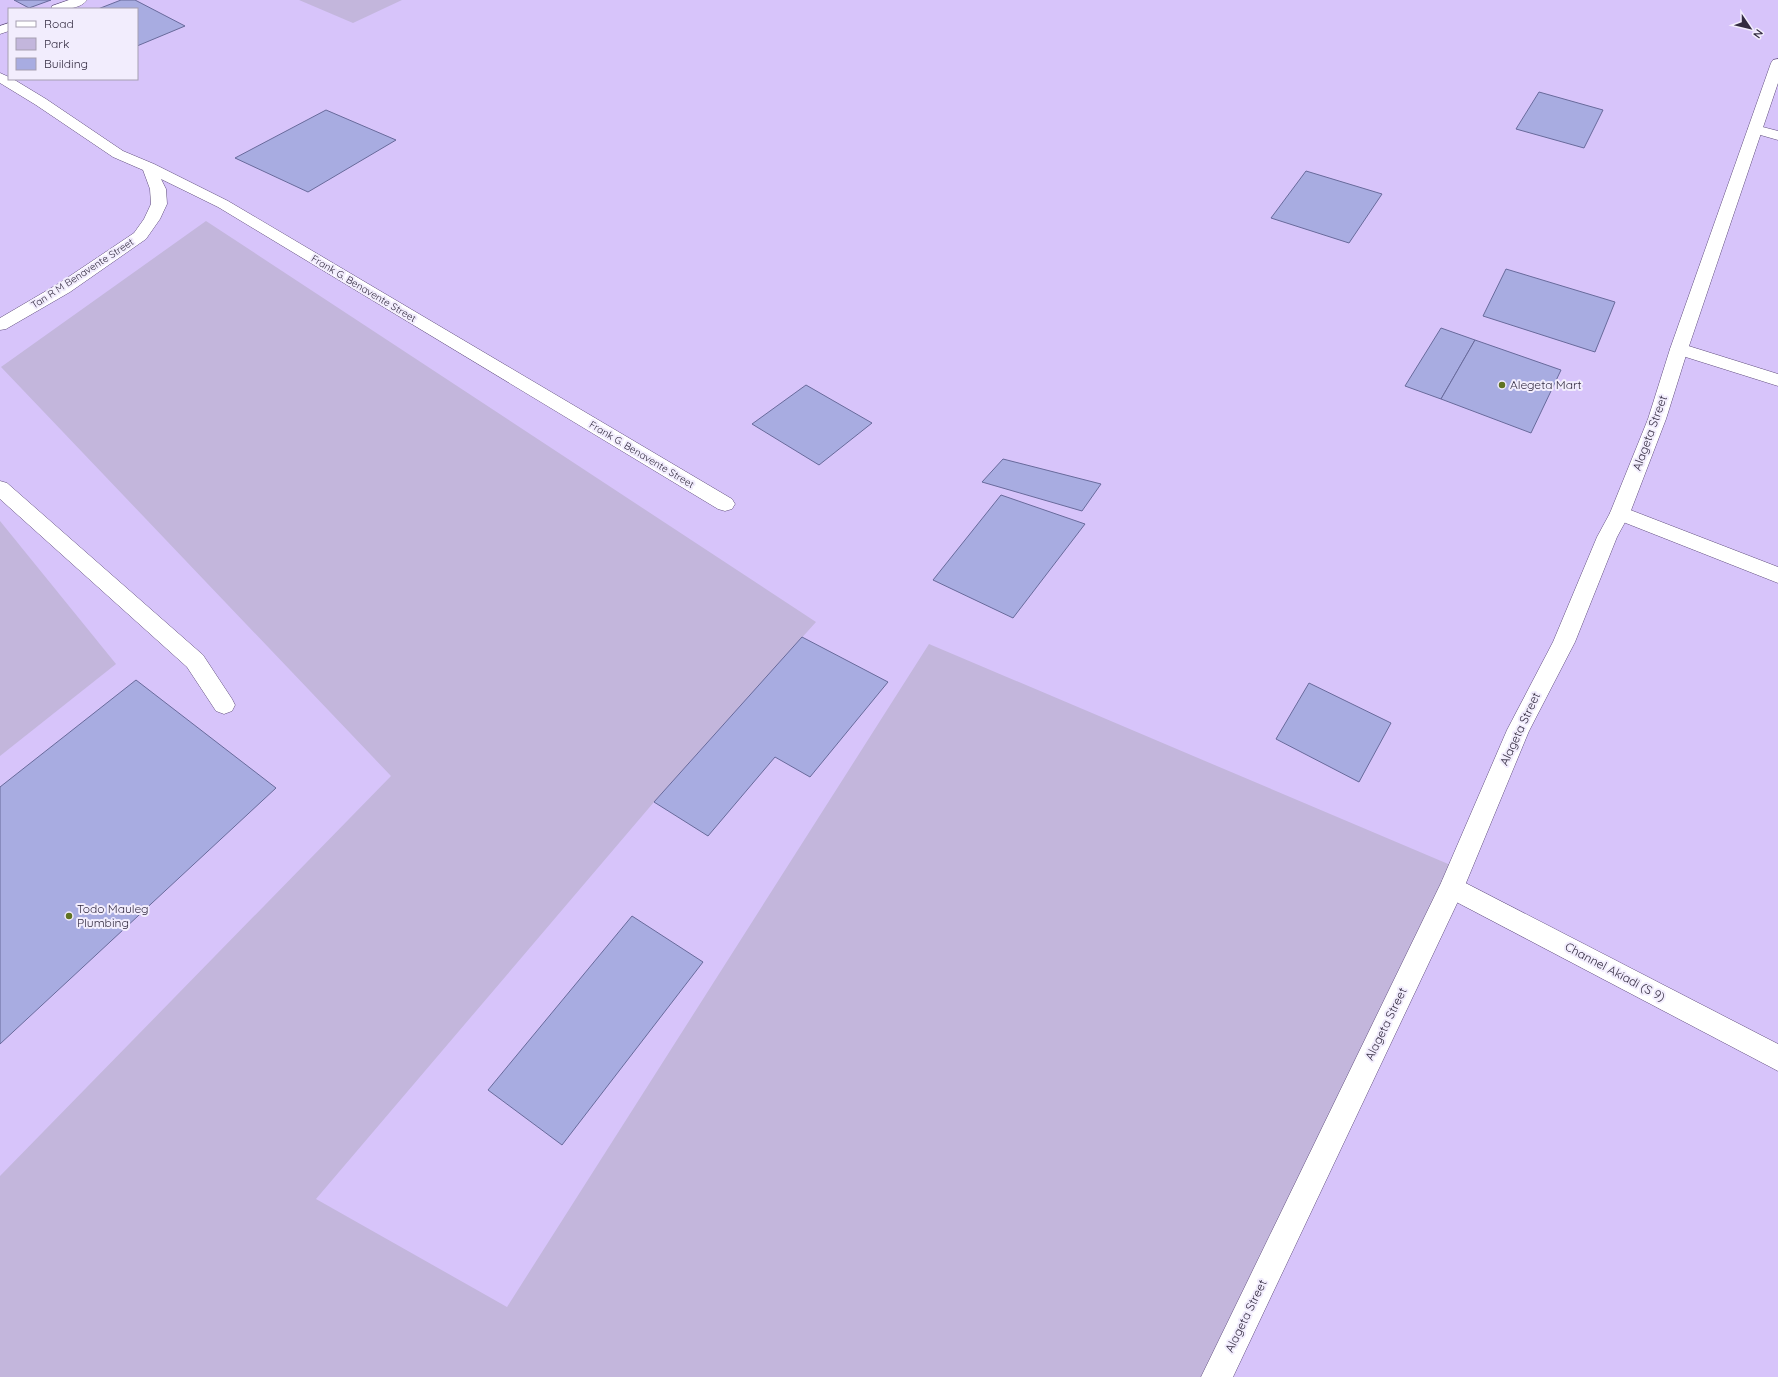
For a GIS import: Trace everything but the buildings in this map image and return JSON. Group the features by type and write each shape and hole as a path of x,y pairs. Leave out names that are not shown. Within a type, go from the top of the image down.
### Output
{"street":[{"path":"60,8 81,0"},
{"name":"Alageta Street","path":"1217,1377 1452,887 1518,730 1564,642 1607,537 1620,514 1657,419 1679,349 1778,63"},
{"name":"Frank G. Benavente Street","path":"0,77 41,102 118,154 149,167 223,204 725,504"},
{"path":"1755,129 1778,136"},
{"name":"Tan R M Benavente Street","path":"0,325 64,288 140,236 152,219 159,204 158,189 149,167"},
{"path":"1679,349 1778,380"},
{"path":"0,488 18,506 195,660 224,705"},
{"path":"1620,514 1778,575"},
{"name":"Channel Akiadi (S 9)","path":"1452,887 1778,1058"}],"green space":[{"path":"299,0 402,0 353,23"},
{"path":"206,221 816,622 654,802 316,1199 507,1307 929,644 1460,869 1217,1377 0,1377 0,1176 391,776 1,367"},
{"path":"0,521 116,664 0,756"}],"place":[{"name":"Alegeta Mart","path":"1502,385"},
{"name":"Todo Mauleg Plumbing","path":"69,916"}]}
